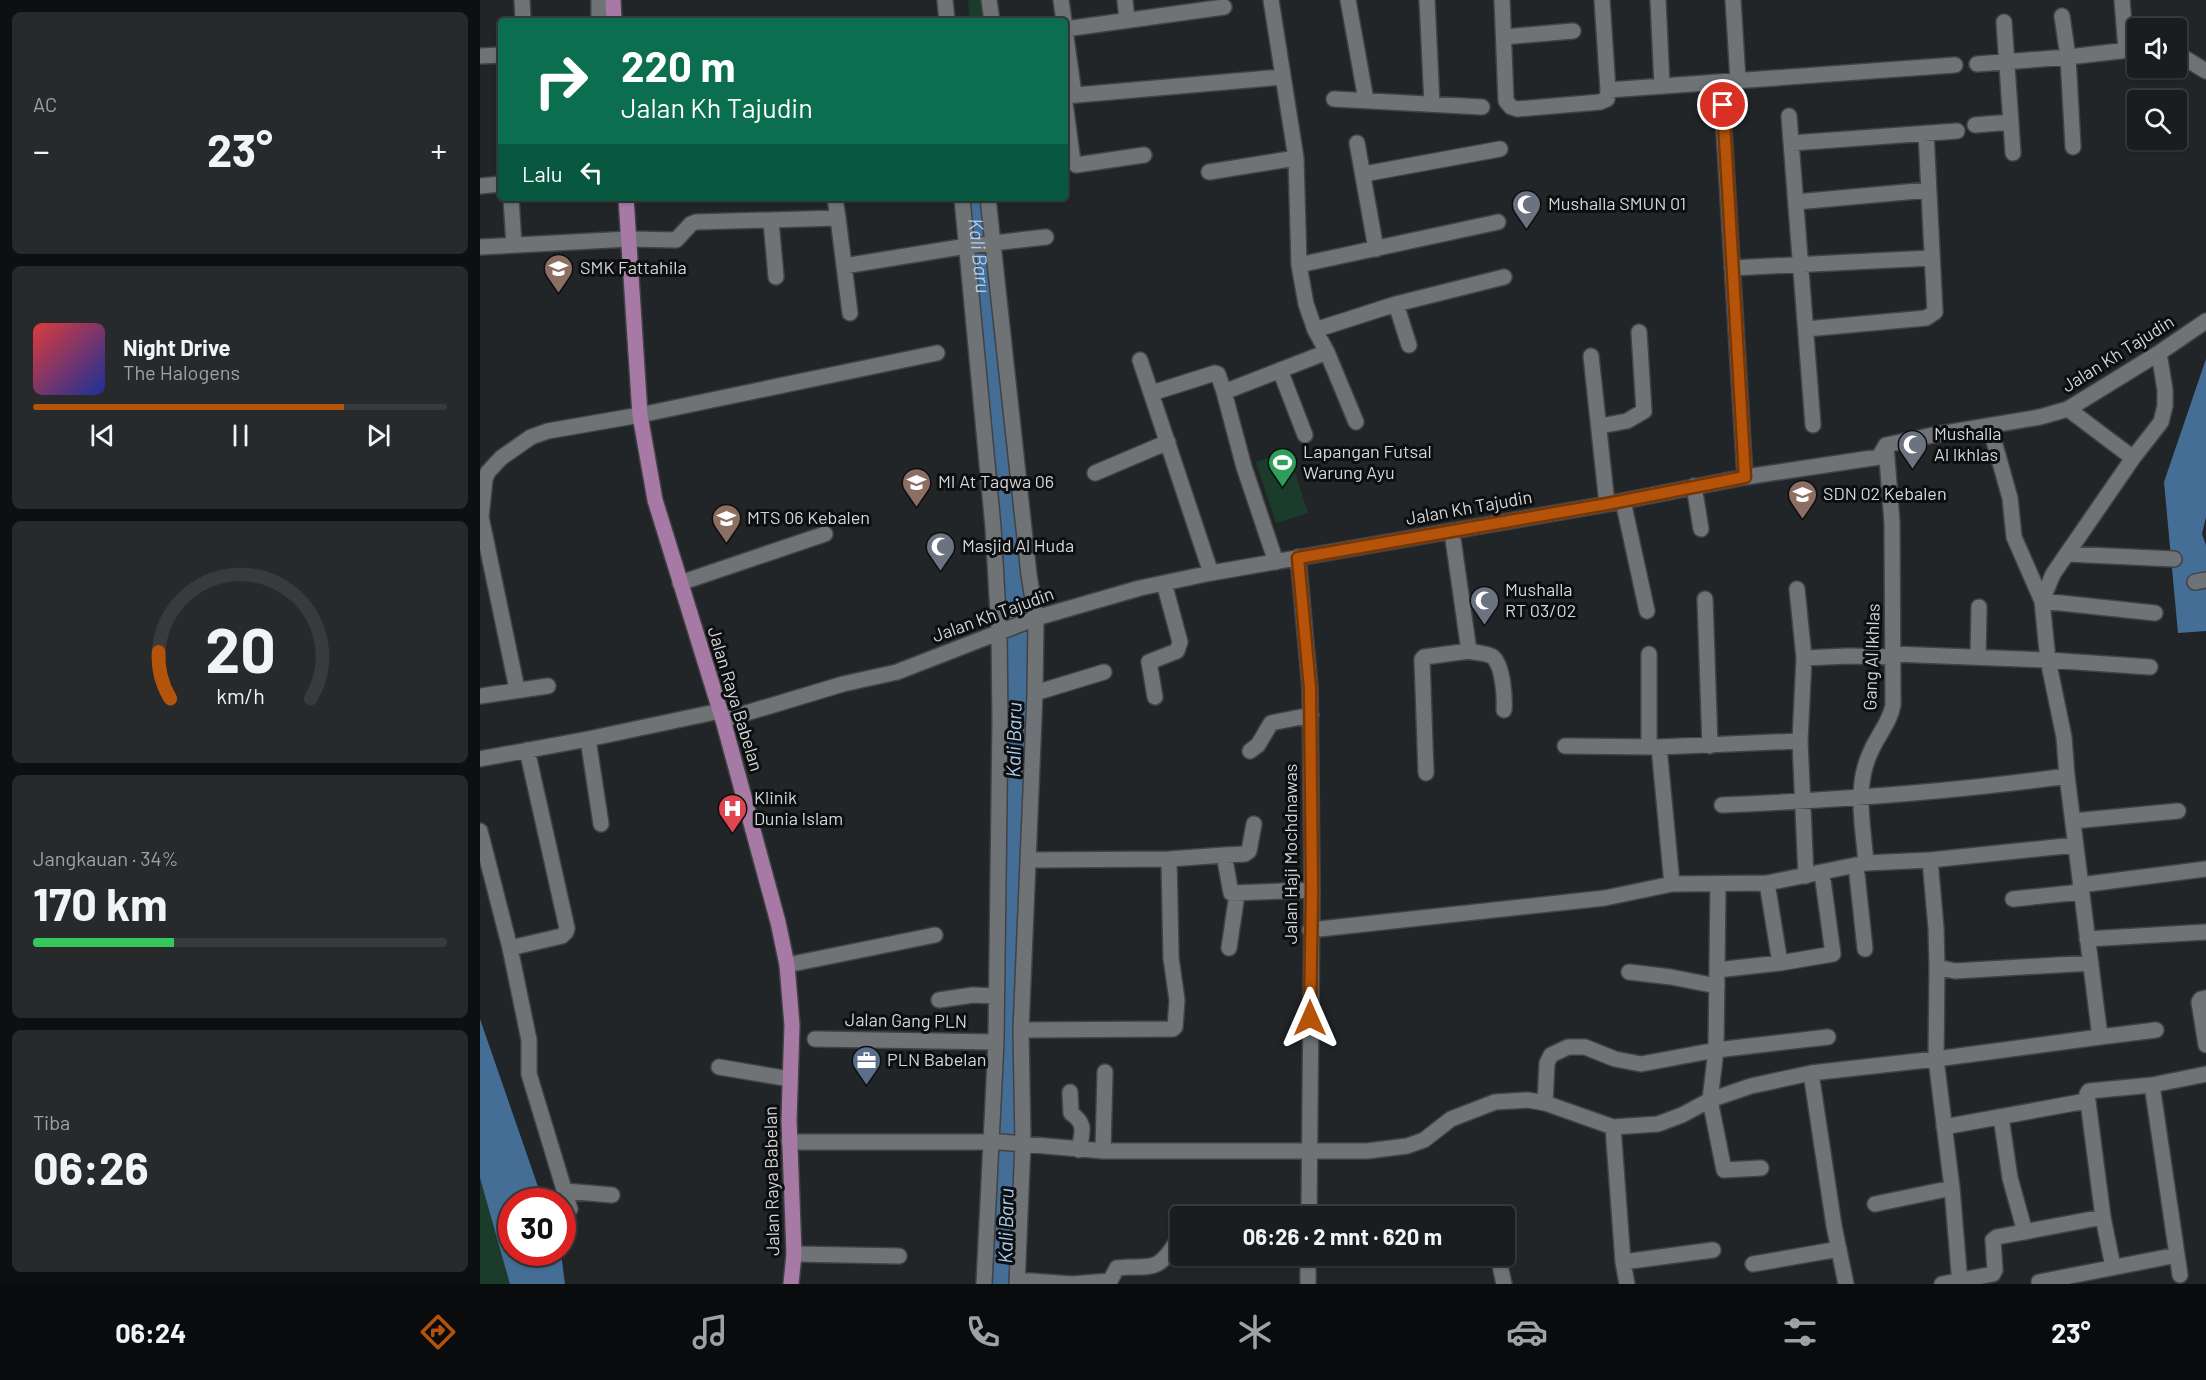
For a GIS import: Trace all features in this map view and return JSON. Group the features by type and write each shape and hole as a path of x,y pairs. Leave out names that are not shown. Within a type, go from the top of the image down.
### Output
{"main road":[{"path":"612,0 614,18"},
{"name":"Jalan Raya Babelan","path":"626,201 640,415 655,500 721,715 787,964 792,1025 789,1142 794,1254 791,1284"}],"street":[{"path":"522,0 523,18"},
{"path":"599,0 599,18"},
{"path":"945,0 947,18"},
{"path":"989,0 992,18"},
{"path":"1061,0 1064,18"},
{"path":"1125,0 1127,20"},
{"path":"1271,0 1296,158 1299,265 1306,304 1315,330 1327,352 1356,422"},
{"path":"1348,0 1366,100"},
{"path":"1427,0 1432,104"},
{"path":"1502,0 1506,101 1511,107 1517,109 1606,99 1608,90 1602,0"},
{"path":"1658,0 1662,86"},
{"path":"1733,0 1738,80"},
{"path":"2122,0 2127,25"},
{"path":"1068,29 1127,20 1195,5 1224,7"},
{"path":"2062,16 2068,57 2073,147"},
{"path":"2004,22 2013,153"},
{"path":"1504,37 1573,31"},
{"path":"1977,64 2127,51"},
{"path":"480,56 498,55"},
{"path":"2187,60 2206,71"},
{"path":"1608,90 1955,64"},
{"path":"1144,155 1076,165 1073,162 1068,98 1282,77"},
{"path":"1721,82 1745,477"},
{"path":"1334,99 1482,107"},
{"path":"1790,116 1813,425"},
{"path":"1975,125 2011,122"},
{"path":"1792,143 1957,131"},
{"path":"1806,329 1931,316 1935,312 1926,133"},
{"path":"1357,143 1376,249"},
{"path":"1364,174 1500,149"},
{"path":"1209,172 1296,158"},
{"path":"480,186 498,184"},
{"path":"1796,202 1928,190"},
{"path":"511,201 514,245"},
{"path":"835,201 850,313"},
{"path":"962,201 1004,630 995,996 996,1042 1007,1142 1017,1282 1110,1283 1117,1268 1150,1267 1163,1262 1170,1252"},
{"path":"984,1284 1007,1142 1021,1030 1035,693 1029,575 988,201"},
{"path":"480,247 629,239 678,239 691,224 696,222 838,218"},
{"path":"771,221 776,277"},
{"path":"1299,265 1498,222"},
{"path":"844,266 967,246 1046,237"},
{"path":"1732,268 1931,258"},
{"path":"1315,330 1396,304 1504,277"},
{"path":"1396,304 1409,345"},
{"name":"Jalan Kh Tajudin","path":"480,759 721,715 897,672 1030,620 1164,583 1745,477 1880,457 1886,446 1933,435 2040,417 2068,409 2206,321"},
{"path":"1599,426 1627,421 1646,408 1639,332"},
{"path":"1224,392 1327,352"},
{"path":"517,689 481,517 485,479 488,472 516,446 548,431 640,415 937,353"},
{"path":"2042,601 2053,574 2133,458 2161,422 2166,390 2159,353"},
{"path":"1591,356 1607,504"},
{"path":"1140,360 1211,573"},
{"path":"1280,370 1305,435"},
{"path":"1152,393 1218,374 1244,467 1276,562"},
{"path":"2068,409 2133,458"},
{"path":"1990,427 2010,498 2014,537 2042,601 2048,660 2064,737 2075,845 2100,1037"},
{"path":"1095,473 1168,442"},
{"name":"Gang Al Ikhlas","path":"1865,949 1860,781 1870,752 1892,715 1894,656 1892,523 1886,446"},
{"path":"1694,486 1701,529"},
{"path":"1623,501 1647,611"},
{"path":"1452,532 1469,651"},
{"path":"680,583 825,534"},
{"path":"2067,554 2174,560"},
{"name":"Jalan Haji Mochdnawas","path":"1298,558 1311,716 1309,1206"},
{"path":"1155,697 1149,662 1177,651 1180,642 1164,583"},
{"path":"1797,589 1804,658 1800,741 1806,876"},
{"path":"1705,598 1710,746"},
{"path":"2042,601 2155,613"},
{"path":"1978,657 1979,607"},
{"path":"1426,773 1422,659 1424,657 1469,651 1492,656 1496,661 1503,684 1504,710"},
{"path":"1649,654 1654,747 1672,884"},
{"path":"1804,658 1978,657 2150,667"},
{"path":"1035,693 1104,672"},
{"path":"480,696 548,686"},
{"path":"1250,751 1258,745 1271,723 1311,716"},
{"path":"588,739 601,824"},
{"path":"1565,746 1710,746 1800,741"},
{"path":"510,948 562,936 567,928 527,750"},
{"path":"1722,805 1803,802 2067,777"},
{"path":"2073,821 2178,812"},
{"path":"1029,860 1169,859 1245,854 1249,851 1254,824"},
{"path":"480,831 510,948 530,1043 529,1074 564,1188"},
{"path":"1310,930 1605,898 1672,884 1767,883 1861,864 1930,860 2075,845"},
{"path":"1224,855 1232,894 1312,890"},
{"path":"1021,1030 1174,1028 1178,1000 1171,958 1169,859"},
{"path":"1930,860 1936,928 1936,1059 1952,1188 1960,1282"},
{"path":"2013,899 2206,869"},
{"path":"1717,970 1833,954 1822,873"},
{"path":"1767,883 1780,963"},
{"path":"1718,885 1716,1050 1710,1100 1724,1170 1761,1168"},
{"path":"1229,948 1237,894"},
{"path":"2087,939 2206,932"},
{"path":"787,964 935,935"},
{"path":"1937,967 1955,971 2091,963"},
{"path":"1629,972 1717,986"},
{"path":"939,1000 974,994 995,996"},
{"path":"2206,998 2199,1001 2206,1045"},
{"path":"789,1142 1007,1142 1103,1151 1366,1151 1407,1146 1424,1140 1451,1119 1495,1102 1528,1100 1545,1103 1613,1127 1658,1124 1682,1115 1710,1100 1751,1086 1811,1073 2156,1030"},
{"path":"1545,1103 1547,1063 1551,1055 1568,1047 1585,1047 1615,1059 1641,1064 1716,1050 1828,1037"},
{"name":"Jalan Gang PLN","path":"815,1039 996,1042"},
{"path":"719,1066 790,1079"},
{"path":"1103,1151 1105,1072"},
{"path":"1811,1073 1846,1284"},
{"path":"2113,1267 2103,1217 2086,1094 2089,1091 2152,1085 2206,1074"},
{"path":"2152,1085 2180,1275"},
{"path":"1070,1092 1071,1111 1079,1118 1083,1127 1079,1150"},
{"path":"1944,1127 2086,1101"},
{"path":"2001,1117 2010,1178 2025,1232"},
{"path":"1613,1127 1623,1262 1627,1284"},
{"path":"1875,1204 1952,1188"},
{"path":"576,1192 612,1195"},
{"path":"1942,1284 1992,1274 1995,1270 1993,1256 1995,1238 2103,1217"},
{"path":"1753,1264 1839,1249"},
{"path":"1623,1262 1713,1250"},
{"path":"794,1254 900,1256"},
{"path":"2039,1282 2090,1278 2113,1267 2177,1255"},
{"path":"1308,1266 1308,1284"},
{"path":"1500,1266 1504,1284"}],"green space":[{"path":"968,0 989,0 992,18 970,18"},
{"name":"Lapangan Futsal Warung Ayu","path":"1288,451 1308,513 1276,523 1256,462"},
{"path":"480,1178 498,1239 498,1266 506,1266 510,1284 480,1284"}],"water":[{"path":"2206,359 2206,517 2202,534 2206,545 2206,631 2178,633 2164,482"},
{"path":"480,1019 538,1188 498,1188 498,1242 480,1178"},
{"path":"505,1266 563,1266 565,1284 510,1284"}],"waterway":[{"name":"Kali Baru","path":"973,201 1016,598 1006,1284"}],"place":[{"name":"Mushalla SMUN 01","path":"1527,230"},
{"name":"SMK Fattahila","path":"559,294"},
{"name":"Mushalla Al Ikhlas","path":"1913,470"},
{"name":"Lapangan Futsal Warung Ayu","path":"1282,488"},
{"name":"MI At Taqwa 06","path":"917,508"},
{"name":"SDN 02 Kebalen","path":"1802,520"},
{"name":"MTS 06 Kebalen","path":"726,544"},
{"name":"Masjid Al Huda","path":"941,572"},
{"name":"Mushalla RT 03/02","path":"1484,626"},
{"name":"Klinik Dunia Islam","path":"733,834"},
{"name":"PLN Babelan","path":"866,1086"}],"route":[{"path":"1310,1018 1312,890 1310,688 1298,558 1607,504 1745,477 1723,105"}]}
